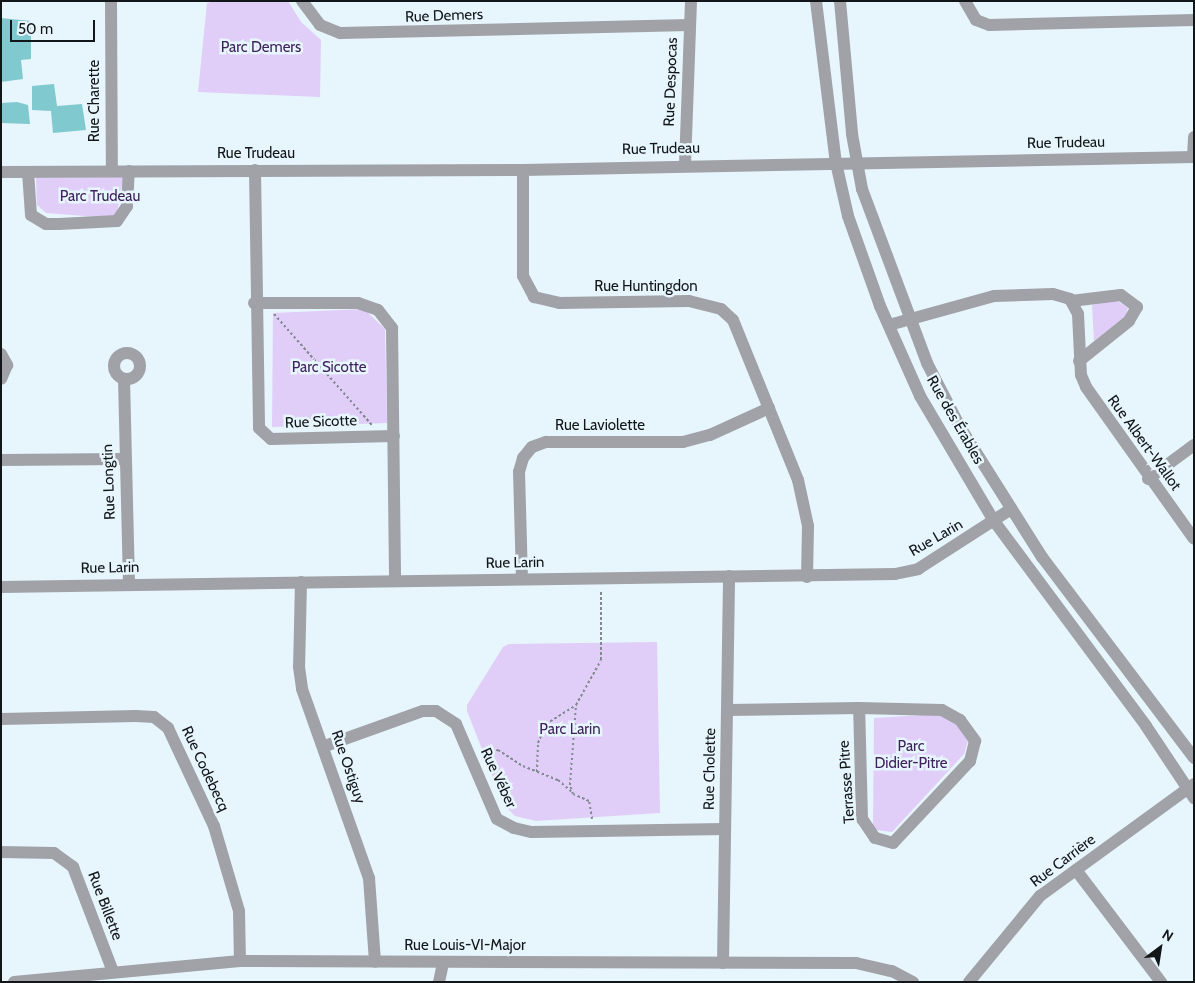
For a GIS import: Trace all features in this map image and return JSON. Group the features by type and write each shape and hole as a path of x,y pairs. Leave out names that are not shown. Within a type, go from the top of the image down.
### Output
{"street":[{"name":"Rue Charette","path":"111,1 112,170"},
{"name":"Rue Demers","path":"302,1 320,25 340,32 690,25"},
{"name":"Rue Despocas","path":"684,165 691,1"},
{"name":"Rue des Érables","path":"816,1 836,163 848,216 889,326 920,396 994,521 1192,791"},
{"name":"Rue des Érables","path":"840,1 856,162 909,319 960,427 1042,557 1194,758"},
{"path":"965,1 976,20 989,26 1194,20"},
{"path":"1194,137 1194,157"},
{"name":"Rue Trudeau","path":"1,172 112,170 523,170 684,165 1194,157"},
{"path":"28,172 31,215 46,224 60,224 118,220 127,206 129,170"},
{"name":"Rue Sicotte","path":"255,170 254,303 256,413 262,432 276,439 394,436"},
{"name":"Rue Huntingdon","path":"523,170 523,276 534,297 560,303 689,301 721,309 733,320 769,408 804,503 808,526 807,577"},
{"path":"889,326 994,296 1053,294 1071,301 1122,295 1137,307 1129,321 1079,361"},
{"name":"Rue Albert-Wallot","path":"1071,301 1078,314 1081,375 1094,402 1148,479 1194,539"},
{"path":"254,303 358,303 370,305 386,318 394,339 395,580"},
{"path":"1,354 7,365 1,379"},
{"name":"Rue Longtin","path":"124,379 124,459 129,583"},
{"name":"Rue Laviolette","path":"522,579 519,472 523,458 532,447 546,442 683,442 710,435 769,408"},
{"path":"1148,479 1194,445"},
{"path":"1,460 124,459"},
{"name":"Rue Larin","path":"1,587 129,583 729,576 807,577 895,574 918,569 1011,509"},
{"name":"Rue Cholette","path":"723,963 729,576"},
{"name":"Rue Ostiguy","path":"301,582 299,667 302,689 325,746 369,878 375,962"},
{"name":"Terrasse Pitre","path":"727,710 859,708 942,710 960,720 975,742 970,761 893,843 874,838 862,819 859,708"},
{"name":"Rue Véber","path":"325,746 423,711 436,711 454,721 497,819 514,828 532,832 725,829"},
{"name":"Rue Codebecq","path":"1,720 136,716 154,717 168,728 214,826 239,911 240,961"},
{"name":"Rue Carrière","path":"969,982 1040,896 1192,791"},
{"name":"Rue Billette","path":"1,852 54,853 73,867 113,972"},
{"path":"1076,870 1161,982"},
{"name":"Rue Louis-VI-Major","path":"14,982 240,961 856,963 892,971 913,982"},
{"path":"439,982 443,963"}],"path":[{"path":"269,303 378,436"},
{"path":"574,794 570,785 576,705 601,660 601,578"},
{"path":"537,773 538,743 546,724 576,705"},
{"path":"471,758 498,750 537,773 558,780 592,807"}],"green space":[{"name":"Parc Demers","path":"215,1 288,1 301,22 321,40 320,97 198,92 207,3"},
{"name":"Parc Trudeau","path":"123,177 117,213 111,218 46,213 37,205 36,178"},
{"path":"1115,299 1128,308 1125,318 1094,341 1092,305"},
{"name":"Parc Sicotte","path":"364,309 385,329 387,423 272,427 273,313"},
{"name":"Parc Larin","path":"657,642 660,813 536,821 515,816 504,805 467,711 467,705 503,647 509,644"},
{"name":"Parc Didier-Pitre","path":"939,714 961,728 968,741 964,754 892,832 876,830 873,826 874,718"}],"building":[{"path":"1,18 31,21 31,59 21,60 23,79 1,82"},
{"path":"54,84 57,106 82,104 86,130 53,133 51,111 32,110 32,86"},
{"path":"17,102 28,105 30,124 1,123 1,103"}]}
